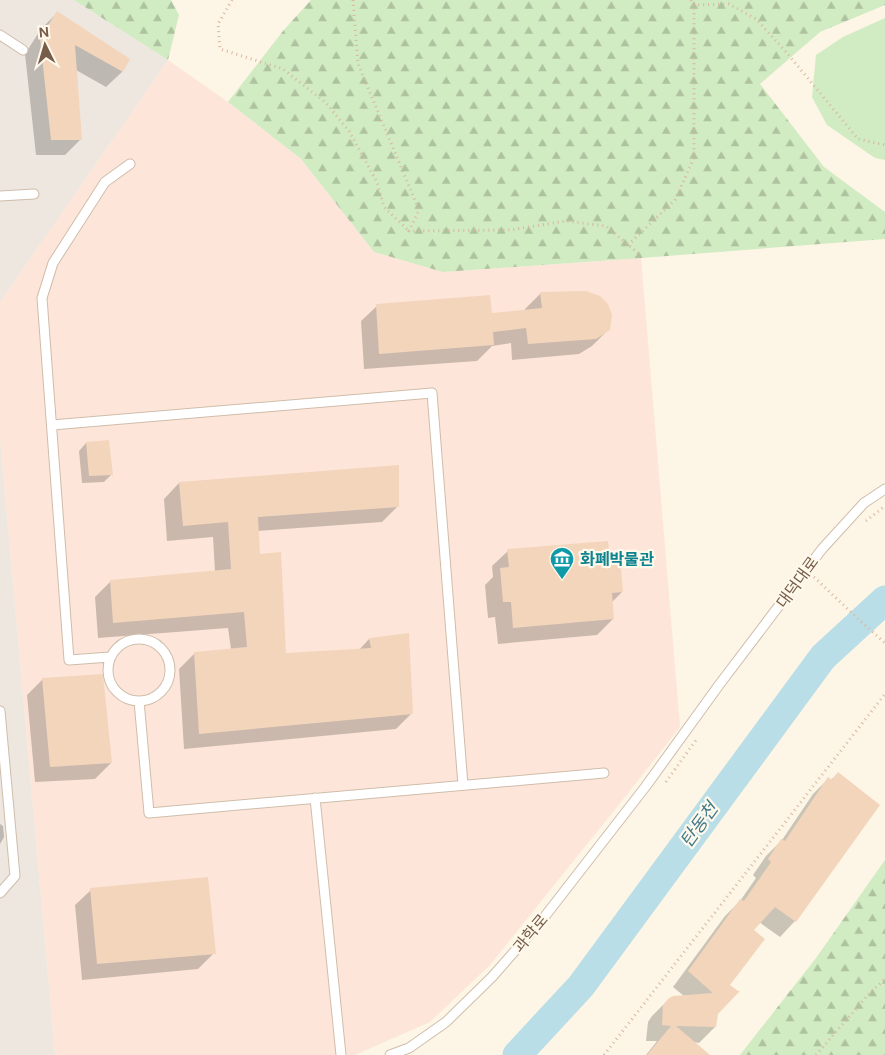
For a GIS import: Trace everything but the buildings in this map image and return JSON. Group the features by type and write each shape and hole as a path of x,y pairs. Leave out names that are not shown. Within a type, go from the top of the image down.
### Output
{"lane":[{"path":"0,35 23,50"},
{"path":"110,657 69,660 42,298 53,264 105,182 130,164"},
{"path":"0,196 34,194"},
{"path":"52,425 432,393 463,786"},
{"name":"대덕대로","path":"646,786 719,685 822,549 864,504 885,489"},
{"path":"136,639 156,644 164,651 169,661 170,672 168,682 154,698 144,701 133,701 124,698 116,692 108,676 107,666 110,657 116,648 125,642 136,639"},
{"path":"139,701 149,813 604,773"},
{"path":"0,711 15,876 0,893"},
{"name":"과학로","path":"390,1055 409,1048 446,1022 492,977 542,920 646,786"},
{"path":"315,798 341,1055"}],"path":[{"path":"232,0 218,24 220,49 283,69 326,103 349,131 377,182 384,207 409,231 510,230 566,221 606,226 639,254"},
{"path":"353,0 358,64 419,210 409,231"},
{"path":"628,245 675,200 694,158 694,5 691,0"},
{"path":"694,5 729,4 756,18 858,139 885,145"},
{"path":"827,589 885,643"},
{"path":"604,1055 885,694"},
{"path":"816,1055 868,995 885,979"}],"shaded area":[{"path":"0,0 74,0 168,60 0,302"},
{"path":"168,60 228,102 301,159 374,252 443,272 641,258 680,727 490,965 430,1022 355,1055 55,1055 0,439 0,302"},
{"path":"0,439 55,1055 0,1055"}],"green space":[{"path":"74,0 171,0 179,15 168,60"},
{"path":"311,0 885,0 885,5 820,32 760,84 824,167 885,212 885,239 443,272 374,252 301,159 228,102 283,31"},
{"path":"885,18 885,160 875,158 827,125 812,97 816,55 843,37"},
{"path":"885,860 885,1055 740,1055 816,958"}],"waterway":[{"name":"탄동천","path":"517,1055 581,986 823,657 885,600"}],"place":[{"name":"화폐박물관","path":"562,580"}]}
